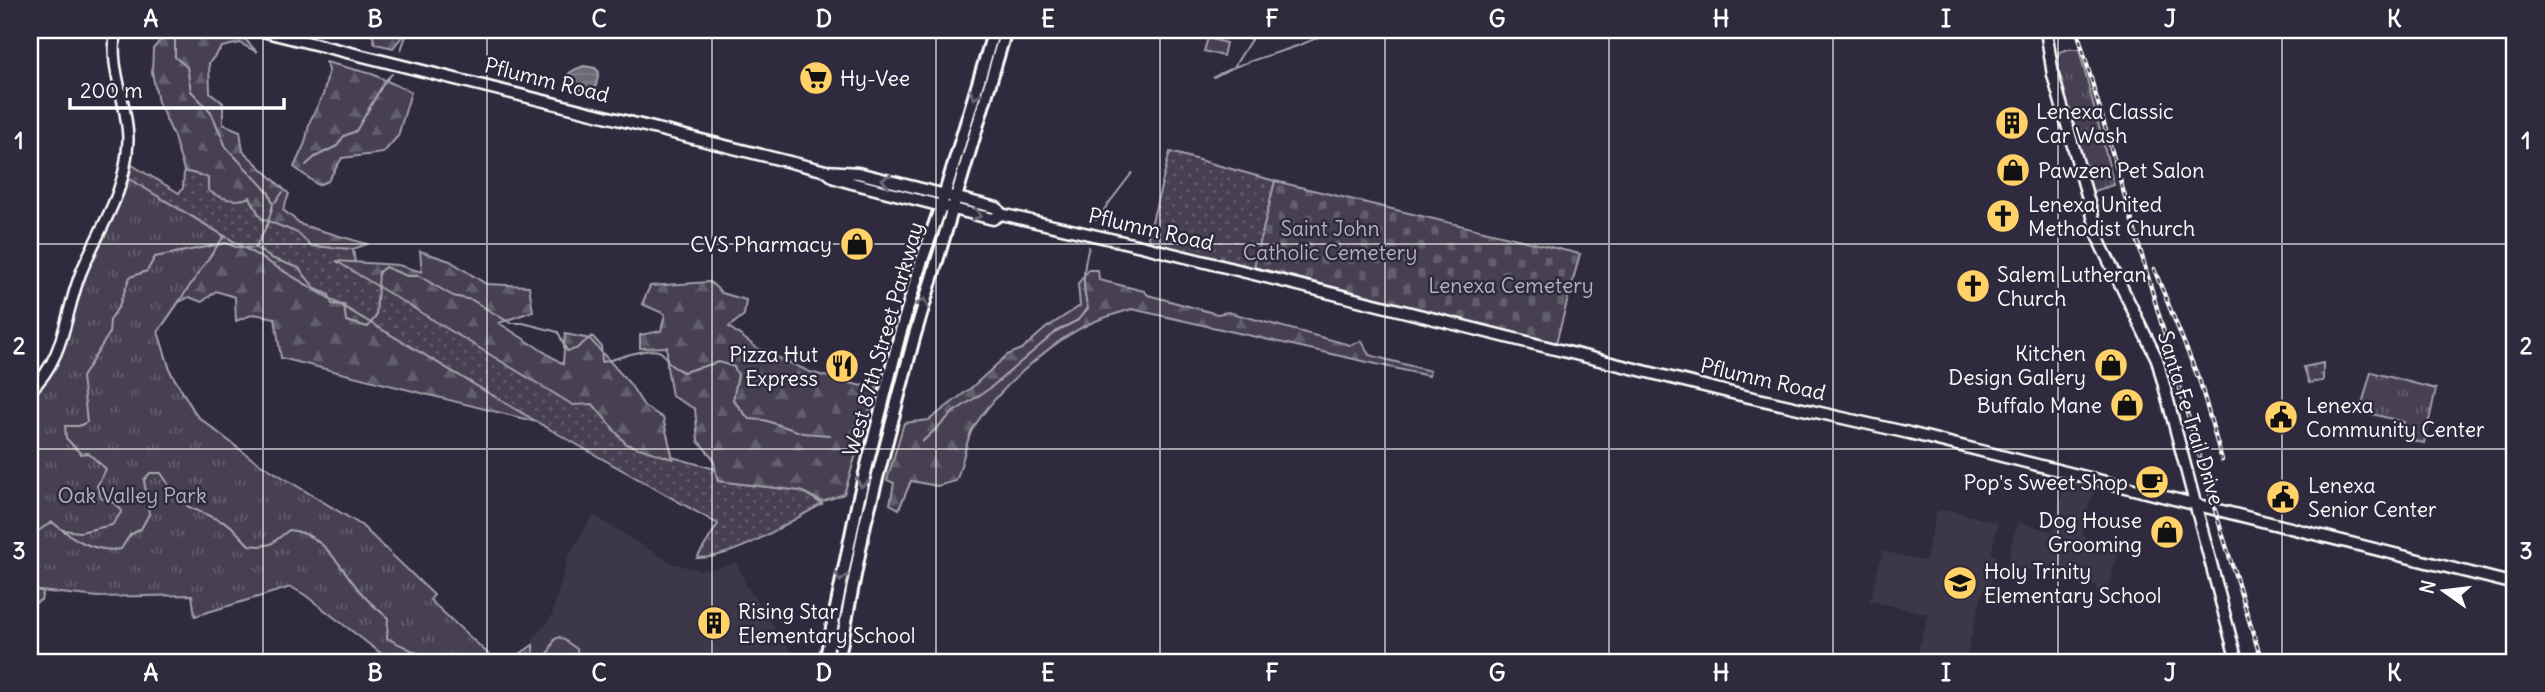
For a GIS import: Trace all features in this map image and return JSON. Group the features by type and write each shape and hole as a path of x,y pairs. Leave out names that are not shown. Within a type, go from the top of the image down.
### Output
{"main road":[{"name":"Pflumm Road","path":"258,30 826,171"},
{"name":"West 87th Street Parkway","path":"838,662 865,524 947,207 945,194 994,30"},
{"name":"West 87th Street Parkway","path":"825,662 858,501 900,334 921,263 947,207 957,197 1006,30"},
{"name":"Santa Fe Trail Drive","path":"2046,30 2050,65 2101,245 2157,359 2237,662"},
{"path":"826,171 858,173 945,194 997,208 1001,214 993,219 852,183 835,178 826,171"},
{"name":"Pflumm Road","path":"1001,214 1736,394 1898,430 2515,584"},
{"path":"894,414 891,405 905,347 900,334"}],"street":[{"path":"30,391 42,380 57,354 85,262 116,203 122,183 128,140 126,116 114,59 116,30"}],"shaded area":[{"path":"584,66 595,68 599,72 595,90 591,94 567,83 569,73"},
{"path":"2065,481 2096,488 2089,504 2082,536 2120,545 2108,593 2097,590 2096,585 2026,569 2026,573 2006,568 2017,522 2053,531"},
{"path":"1937,510 1998,523 1991,554 1997,556 1988,591 1983,591 1965,662 1915,662 1928,614 1870,601 1883,551 1925,561"},
{"path":"593,515 671,563 699,570 737,562 746,585 794,656 793,662 533,662 533,639 551,618 568,557"}],"green space":[{"path":"207,30 242,36 257,52 240,43 222,47 209,63 210,92 223,103 223,124 240,131 243,151 289,194 283,210 302,225 367,244 353,249 311,246 298,233 261,218 250,197 234,200 217,196 208,190 208,177 184,171 173,134 158,102 152,72 153,49 168,31 199,37"},
{"path":"371,30 407,30 393,48 375,44"},
{"path":"1208,38 1226,43 1223,56 1204,51"},
{"path":"2079,49 2114,185 2090,192 2056,64 2059,52"},
{"path":"326,62 372,74 411,92 398,136 383,153 342,158 328,181 318,185 294,167 305,143 310,121 323,95 329,70"},
{"path":"1170,152 1275,181 1254,269 1152,243 1148,237"},
{"path":"132,165 179,193 183,188 184,171 208,177 250,197 261,218 298,233 311,246 353,249 355,263 338,262 593,404 626,444 715,469 718,481 801,491 822,504 745,546 697,558 718,524 537,422 129,179"},
{"name":"Oak Valley Park","path":"129,179 224,236 158,332 171,373 197,416 251,458 361,525 434,595 430,600 497,662 389,662 305,595 291,587 195,616 192,595 99,597 30,590 30,396 43,383 61,353 89,267"},
{"name":"Lenexa Cemetery","path":"1275,181 1580,254 1556,343 1254,267"},
{"path":"164,200 537,422 281,358 275,318 254,314 236,321 235,297 216,291 202,302 189,297 179,302 158,332 171,373 197,416 233,446 48,574 41,600 30,606 30,405 36,401"},
{"path":"420,251 450,261 486,284 529,286 533,311 499,323 563,364 565,334 590,339 630,384 644,406 663,418 673,459 626,444 593,404 573,405 336,261 398,265 422,272"},
{"path":"1088,270 1098,270 1099,280 1217,314 1228,312 1350,345 1362,341 1369,355 1430,371 1429,376 1132,309 1075,331 1009,384 972,430 956,481 937,486 911,481 899,509 890,504 894,483 887,480 904,423 929,420 971,388 1007,355 1022,349 1046,328 1080,306 1078,284"},
{"path":"710,282 722,293 746,300 744,315 729,327 757,348 810,372 861,386 880,376 844,494 822,502 801,491 718,481 713,458 698,441 695,409 672,396 667,347 640,348 640,335 661,331 665,314 642,304 650,286"},
{"path":"2323,363 2323,381 2309,383 2304,367"},
{"path":"2371,372 2436,389 2424,443 2401,438 2404,422 2360,411"},
{"path":"560,637 577,649 578,662 544,662 555,639"},
{"path":"533,645 533,662 508,662"}],"waterway":[{"path":"401,50 408,30"},
{"path":"1235,65 1257,30"},
{"path":"1214,77 1243,64 1303,44 1332,30"},
{"path":"175,39 175,57 187,67 191,91 211,112 226,147 269,193 273,204 268,223 256,247"},
{"path":"306,165 315,157 337,146 344,136 356,131 385,81 392,74"},
{"path":"1096,220 1132,173"},
{"path":"275,202 283,192"},
{"path":"63,530 80,532 112,525 122,511 116,504 101,498 97,486 106,469 88,453 81,454 66,438 65,426 79,426 87,422 82,377 109,334 110,320 119,306 130,277 147,271 155,257 226,243 236,247 256,248 271,258 299,268 314,287 329,295 332,304 344,305 346,321 368,327 376,316 379,272 385,267 407,276 419,276 453,296 472,300 510,323 523,323 558,332 567,351 576,349 592,336 601,346 602,362 650,350 662,353 670,364 683,372 719,362 734,367 738,375 733,400 749,419 764,420 803,433 830,435"},
{"path":"922,442 955,411 989,389 1057,331 1078,320 1088,308 1084,278 1089,247"},
{"path":"30,536 52,522 75,539 92,546 121,549 130,535 141,529 149,514 144,480 150,473 161,473 176,496 189,507 230,525 249,545 271,544 289,530 313,538 332,555 367,599 388,618 387,638 431,662"}],"railway":[{"path":"2077,30 2215,510 2262,662"},
{"path":"2154,269 2200,382 2222,460"}],"place":[{"name":"Hy-Vee","path":"816,78"},
{"name":"Lenexa Classic Car Wash","path":"2012,123"},
{"name":"Pawzen Pet Salon","path":"2013,170"},
{"name":"Lenexa United Methodist Church","path":"2003,216"},
{"name":"CVS Pharmacy","path":"857,244"},
{"name":"Salem Lutheran Church","path":"1973,286"},
{"name":"Kitchen Design Gallery","path":"2111,365"},
{"name":"Pizza Hut Express","path":"842,366"},
{"name":"Buffalo Mane","path":"2127,405"},
{"name":"Lenexa Community Center","path":"2281,417"},
{"name":"Pop's Sweet Shop","path":"2152,482"},
{"name":"Lenexa Senior Center","path":"2283,497"},
{"name":"Dog House Grooming","path":"2167,532"},
{"name":"Holy Trinity Elementary School","path":"1960,583"},
{"name":"Rising Star Elementary School","path":"714,623"}],"park label":[{"name":"Saint John Catholic Cemetery","path":"1330,240"}]}
